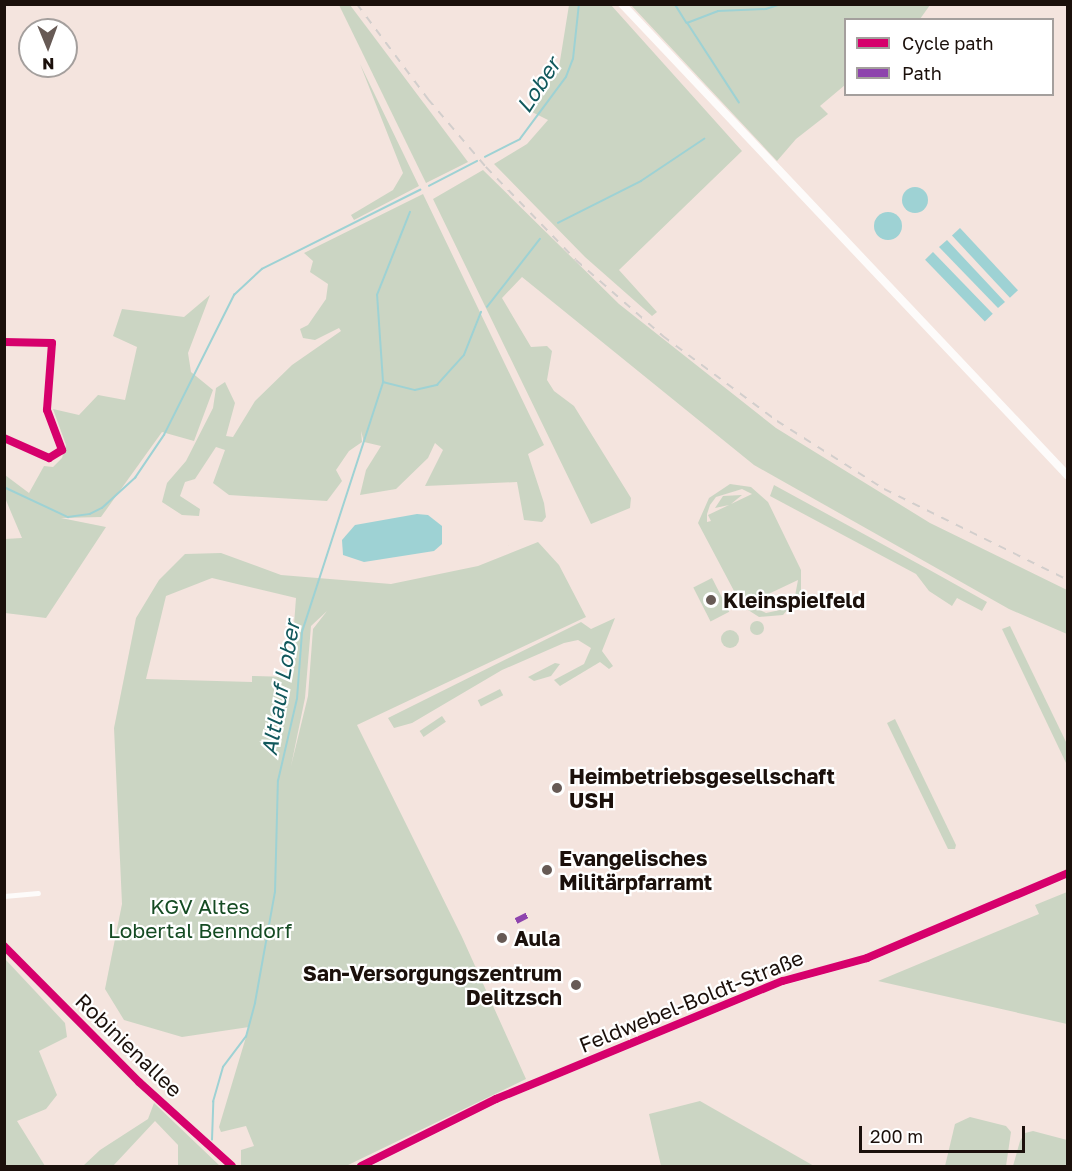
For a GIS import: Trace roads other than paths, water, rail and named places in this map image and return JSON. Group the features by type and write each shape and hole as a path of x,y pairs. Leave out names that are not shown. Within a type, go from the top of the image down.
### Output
{"main road":[{"path":"622,4 1068,476"}],"street":[{"path":"4,342 52,343 47,410 62,450 54,458 4,438"},
{"name":"Feldwebel-Boldt-Straße","path":"364,1165 496,1099 806,973 867,958 1068,873"},
{"path":"4,896 38,893"},
{"name":"Robinienallee","path":"4,946 139,1082 232,1167"}],"water":[{"path":"915,187 924,191 928,200 924,209 915,213 906,209 902,200 906,191"},
{"path":"888,212 898,216 902,226 898,236 888,240 878,236 874,226 878,216"},
{"path":"960,228 1018,290 1010,298 952,236"},
{"path":"947,240 1005,302 998,308 939,247"},
{"path":"933,252 993,314 985,322 925,260"},
{"path":"417,514 428,515 442,526 442,544 434,551 364,562 343,555 342,540 355,525"}],"waterway":[{"name":"Lober","path":"485,157 520,139 566,77 573,59 579,4"},
{"path":"675,4 687,23"},
{"path":"739,103 687,23 718,11 766,9 781,4"},
{"path":"558,223 641,181 704,139"},
{"name":"Lober","path":"429,186 477,161"},
{"path":"4,487 68,517 90,514 102,508 135,478 164,435 234,295 262,269 420,190"},
{"name":"Altlauf Lober","path":"212,1140 213,1102 223,1067 246,1037 255,1003 275,892 278,781 297,699 302,632 383,382 377,295 410,212"},
{"path":"487,307 540,239"},
{"path":"383,382 415,390 437,385 464,355 481,312"}],"railway":[{"path":"357,4 428,99 486,167 576,260 663,336 777,421 884,489 1068,580"}],"place":[{"name":"Kleinspielfeld","path":"711,600"},
{"name":"Heimbetriebsgesellschaft USH","path":"557,788"},
{"name":"Evangelisches Militärpfarramt","path":"547,870"},
{"name":"Aula","path":"502,938"},
{"name":"San-Versorgungszentrum Delitzsch","path":"576,985"}],"park label":[{"name":"KGV Altes Lobertal Benndorf","path":"200,918"}]}
